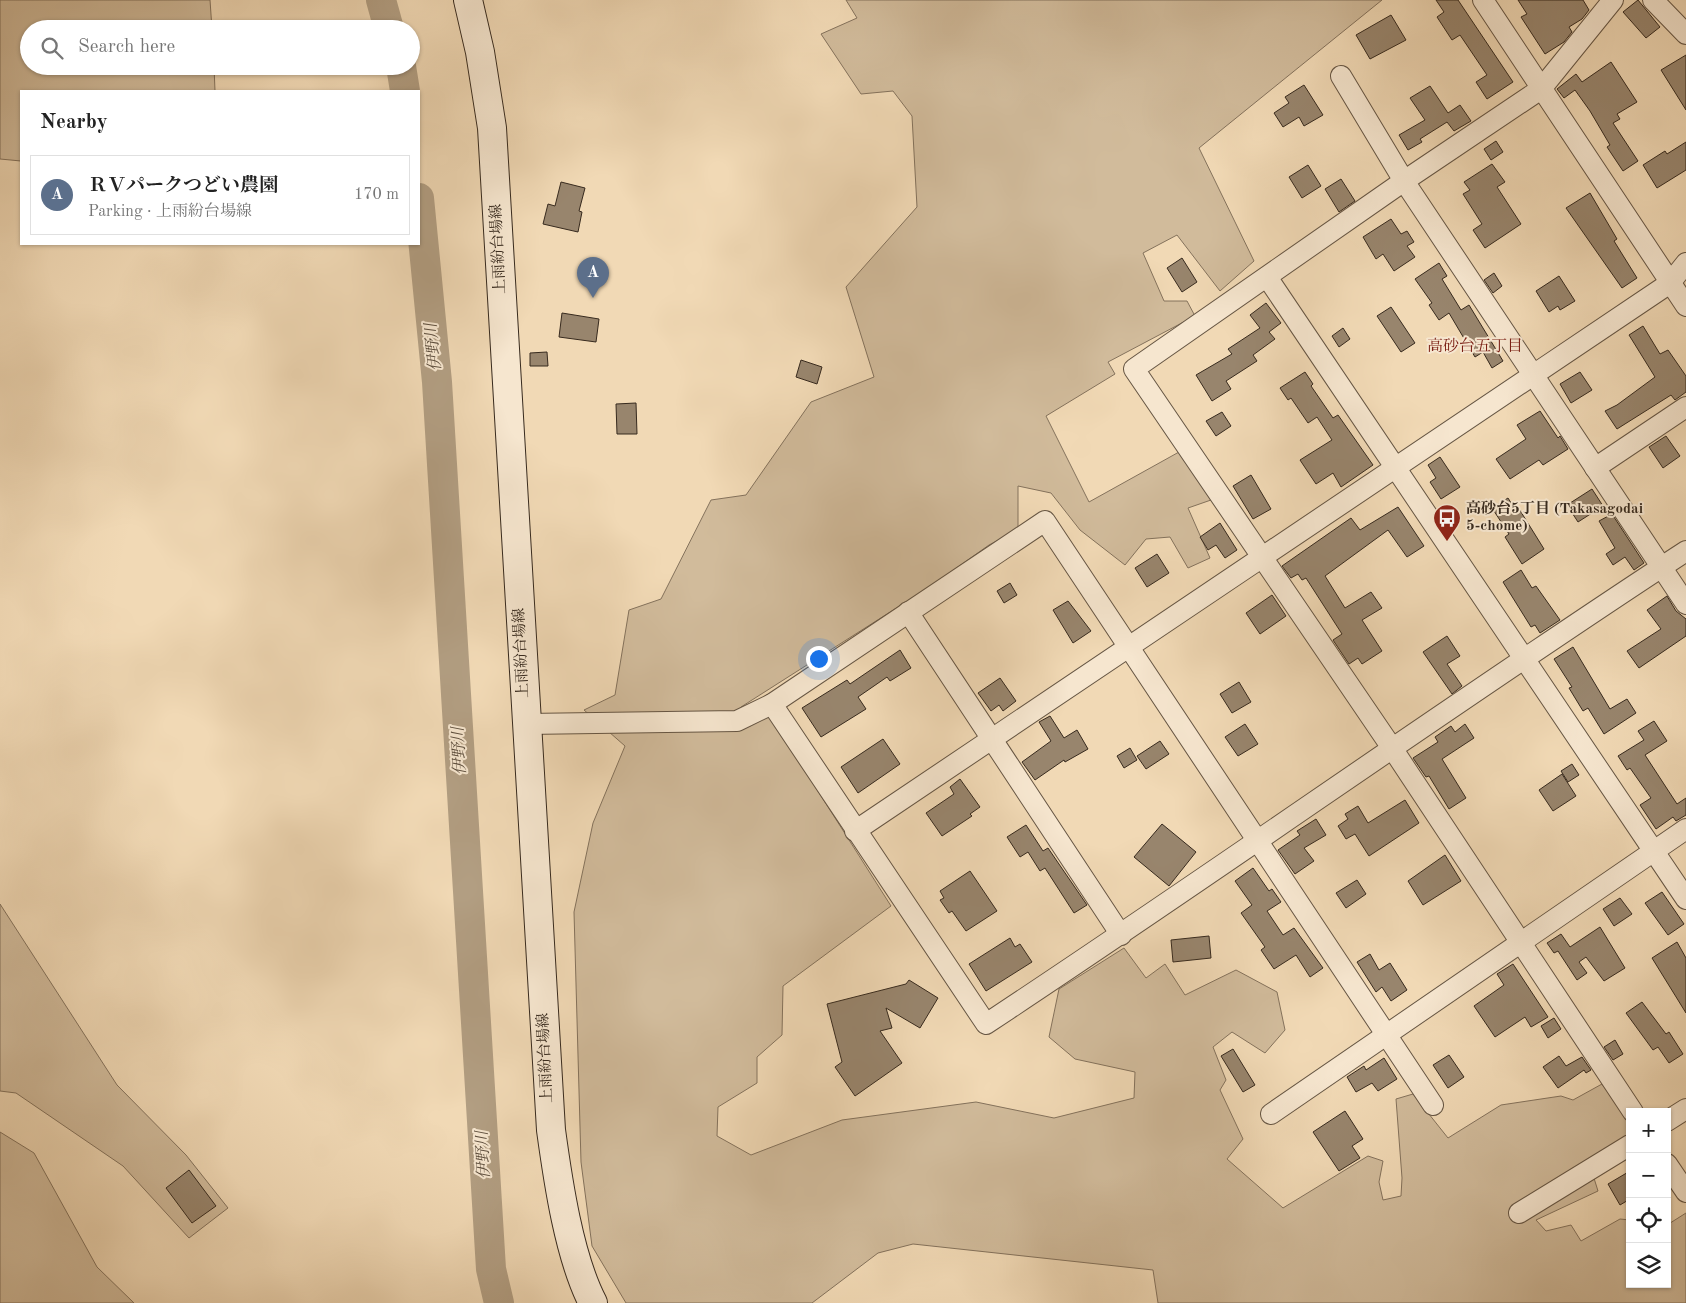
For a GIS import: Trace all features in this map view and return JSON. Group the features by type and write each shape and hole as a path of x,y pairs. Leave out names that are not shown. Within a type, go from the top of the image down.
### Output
{"main road":[{"name":"上雨紛台場線","path":"468,0 480,52 492,128 551,1130 558,1182 573,1245 593,1303"}],"street":[{"path":"1483,0 1686,306"},
{"path":"1653,0 1686,34"},
{"path":"1611,1 1541,89 1404,181 1134,369 1392,748 1630,1108"},
{"path":"1341,76 1404,181 1532,376 1686,604"},
{"path":"855,831 1670,283 1686,263"},
{"path":"1267,277 1397,467 1686,899"},
{"path":"1595,468 1686,407"},
{"path":"526,724 737,721 772,704 1044,520 1433,1105"},
{"path":"772,704 855,831 986,1024 1121,935 1392,748 1686,551"},
{"path":"908,612 1121,935"},
{"path":"1271,1114 1686,829"},
{"path":"1671,1118 1686,1109"},
{"path":"1518,1213 1626,1147"},
{"path":"1671,1170 1686,1192"}],"shaded area":[{"path":"0,0 210,0 211,20 20,20 20,75 214,75 215,90 20,90 20,161 0,159"},
{"path":"846,0 1382,0 1199,148 1254,261 1220,291 1177,235 1143,253 1164,301 1187,301 1195,316 1108,362 1115,374 1046,416 1089,502 1179,452 1211,500 1188,508 1210,558 1188,568 1170,537 1146,539 1125,565 1080,530 1051,493 1018,486 1018,530 989,545 931,586 741,707 750,726 769,714 891,906 783,986 782,1035 757,1057 757,1083 718,1107 717,1136 751,1155 842,1120 976,1102 1054,1118 1134,1098 1135,1072 1075,1059 1049,1037 1059,989 1124,948 1146,978 1165,964 1185,995 1236,970 1277,992 1285,1030 1265,1053 1232,1032 1213,1047 1226,1080 1220,1090 1243,1139 1227,1159 1283,1208 1368,1156 1383,1161 1379,1182 1383,1200 1401,1196 1402,1178 1396,1099 1413,1094 1448,1138 1501,1105 1561,1096 1573,1100 1602,1084 1626,1116 1626,1136 1588,1159 1598,1191 1536,1220 1546,1231 1571,1225 1581,1241 1620,1219 1626,1220 1626,1288 1671,1288 1671,1222 1686,1213 1686,1303 1158,1303 1153,1270 913,1244 878,1253 812,1303 626,1303 592,1246 581,1162 574,912 593,823 625,746 584,710 615,695 629,610 661,599 711,500 746,495 811,402 874,377 846,287 917,207 912,116 893,91 861,94 821,34 857,18"},
{"path":"0,904 117,1085 186,1155 228,1208 189,1238 123,1166 16,1093 0,1091"},
{"path":"0,1132 34,1153 97,1267 134,1303 0,1303"}],"building":[{"path":"1436,0 1458,0 1513,82 1487,99 1476,82 1487,75 1460,35 1452,40 1437,17 1444,12"},
{"path":"1518,0 1583,0 1589,10 1582,19 1569,27 1572,32 1564,42 1545,54 1521,17 1527,14"},
{"path":"1638,0 1660,27 1646,38 1623,12"},
{"path":"1391,15 1406,40 1370,59 1356,35"},
{"path":"1686,55 1686,110 1661,70"},
{"path":"1611,62 1637,102 1617,114 1620,119 1613,123 1638,161 1623,171 1607,147 1610,145 1590,111 1575,90 1564,98 1557,89 1576,74 1582,82"},
{"path":"1304,85 1323,115 1304,126 1299,117 1283,127 1274,113 1289,103 1285,97"},
{"path":"1430,86 1448,113 1460,105 1471,121 1454,131 1447,122 1420,139 1422,142 1408,150 1399,135 1425,120 1410,98"},
{"path":"1496,141 1503,152 1491,160 1484,149"},
{"path":"1686,142 1686,170 1657,188 1643,165 1665,151 1667,154"},
{"path":"1492,164 1505,182 1497,187 1521,224 1485,248 1473,230 1482,224 1463,194 1470,190 1464,182"},
{"path":"1308,165 1321,186 1302,198 1289,177"},
{"path":"1341,179 1355,201 1339,212 1325,189"},
{"path":"561,182 585,188 579,211 582,212 578,232 543,224 548,204 555,206"},
{"path":"1590,193 1617,239 1614,241 1637,278 1622,288 1566,208"},
{"path":"1391,219 1401,234 1407,231 1414,242 1407,246 1415,257 1394,271 1383,254 1376,259 1363,237"},
{"path":"1182,258 1197,282 1182,292 1167,268"},
{"path":"1439,263 1447,276 1442,279 1461,310 1469,305 1503,361 1492,368 1483,352 1475,357 1449,313 1439,320 1429,305 1432,303 1415,279"},
{"path":"1494,273 1502,286 1493,293 1484,280"},
{"path":"1559,276 1575,301 1560,310 1558,306 1549,312 1536,291"},
{"path":"1266,303 1281,323 1269,332 1275,339 1253,355 1257,361 1226,381 1231,389 1212,401 1196,375 1232,354 1228,349 1260,328 1250,315"},
{"path":"1391,307 1415,343 1401,352 1377,316"},
{"path":"562,313 599,319 596,342 559,337"},
{"path":"1643,326 1660,354 1668,350 1686,376 1686,392 1675,400 1671,395 1617,429 1605,411 1617,405 1655,377 1629,335"},
{"path":"1343,328 1350,339 1339,347 1332,336"},
{"path":"547,352 548,366 530,366 530,353"},
{"path":"801,360 822,367 817,384 796,377"},
{"path":"1305,372 1313,384 1311,386 1333,418 1338,415 1373,465 1341,487 1333,473 1316,484 1300,460 1332,440 1317,417 1308,423 1291,398 1288,400 1280,388"},
{"path":"1580,372 1592,390 1571,403 1560,384"},
{"path":"636,403 637,434 617,434 616,404"},
{"path":"1540,411 1558,438 1560,436 1568,449 1543,465 1539,460 1510,479 1496,459 1526,439 1517,425"},
{"path":"1222,412 1231,426 1216,436 1206,421"},
{"path":"1666,436 1680,456 1663,468 1649,447"},
{"path":"1440,457 1460,487 1441,499 1430,482 1436,478 1428,465"},
{"path":"1251,475 1271,509 1253,519 1233,486"},
{"path":"1592,489 1603,506 1578,522 1567,505"},
{"path":"1508,498 1513,506 1516,504 1544,549 1522,564 1505,537 1509,534 1492,508"},
{"path":"1398,507 1424,546 1407,557 1388,530 1325,576 1345,608 1371,592 1382,608 1362,620 1382,651 1362,664 1358,658 1349,664 1333,640 1342,634 1306,578 1302,580 1298,574 1291,578 1282,566 1351,518 1360,530"},
{"path":"1612,514 1644,563 1634,570 1625,557 1613,565 1606,554 1615,548 1599,521"},
{"path":"1220,523 1237,550 1225,558 1216,545 1208,550 1200,537"},
{"path":"1157,554 1169,573 1147,587 1135,568"},
{"path":"1521,570 1532,588 1536,586 1560,620 1540,633 1535,625 1531,627 1503,582"},
{"path":"1010,583 1017,595 1004,603 997,591"},
{"path":"1272,595 1286,616 1260,634 1246,613"},
{"path":"1667,596 1676,611 1686,619 1686,636 1639,668 1627,651 1661,629 1647,610"},
{"path":"1068,601 1091,631 1073,643 1053,610"},
{"path":"1447,636 1460,656 1447,664 1462,686 1452,694 1423,652"},
{"path":"1573,647 1610,709 1627,699 1636,713 1604,734 1588,708 1583,711 1569,688 1572,687 1554,659"},
{"path":"900,650 911,668 890,681 887,677 858,697 866,709 821,737 802,708 847,680 850,684"},
{"path":"1000,678 1016,701 1003,711 999,705 991,711 978,693"},
{"path":"1239,682 1251,702 1232,713 1220,694"},
{"path":"1050,716 1064,738 1077,730 1088,749 1065,762 1064,760 1035,780 1022,762 1051,741 1039,722"},
{"path":"1654,721 1667,741 1645,755 1677,804 1686,798 1686,815 1676,821 1673,817 1656,829 1640,805 1651,798 1630,768 1627,770 1618,756 1644,740 1638,731"},
{"path":"1245,724 1258,744 1238,756 1225,737"},
{"path":"1465,724 1474,738 1442,759 1466,798 1449,809 1429,776 1426,777 1413,758 1438,742 1435,737 1451,726 1455,732"},
{"path":"883,739 900,764 858,793 841,767"},
{"path":"1160,741 1169,754 1146,769 1137,756"},
{"path":"1130,748 1137,760 1124,768 1117,756"},
{"path":"1572,764 1579,775 1568,782 1561,771"},
{"path":"1562,774 1576,796 1553,811 1539,790"},
{"path":"960,779 980,807 970,814 972,816 942,836 926,813 954,794 950,787"},
{"path":"1405,800 1419,823 1369,856 1355,834 1346,839 1338,826 1348,819 1345,814 1358,806 1368,823"},
{"path":"1316,819 1326,835 1304,848 1314,861 1295,874 1278,850 1300,835 1297,831"},
{"path":"1162,824 1196,852 1169,886 1134,857"},
{"path":"1026,825 1043,851 1048,848 1087,905 1074,913 1045,868 1040,871 1028,852 1020,857 1007,837"},
{"path":"1445,855 1461,881 1423,905 1408,881"},
{"path":"1253,868 1269,891 1272,889 1281,902 1267,911 1283,935 1294,928 1323,968 1310,977 1296,955 1274,969 1261,950 1265,947 1241,913 1252,905 1235,881"},
{"path":"970,871 997,911 966,931 952,911 949,913 940,900 944,898 940,891"},
{"path":"1357,880 1366,894 1346,908 1336,893"},
{"path":"1662,892 1684,924 1668,935 1645,903"},
{"path":"1620,898 1632,914 1614,926 1603,909"},
{"path":"1600,927 1625,968 1604,981 1586,957 1579,962 1587,973 1577,980 1558,951 1554,953 1547,943 1561,934 1570,947"},
{"path":"1209,936 1211,958 1173,962 1171,940"},
{"path":"1010,938 1015,947 1020,944 1032,962 986,991 969,964"},
{"path":"1677,942 1686,958 1686,1013 1652,958"},
{"path":"1370,954 1379,970 1390,963 1407,990 1391,1001 1382,987 1376,992 1357,962"},
{"path":"1513,964 1548,1017 1531,1027 1525,1017 1495,1037 1474,1006 1504,985 1497,974"},
{"path":"909,980 938,998 920,1028 886,1008 892,1028 880,1031 902,1063 855,1096 835,1067 842,1062 827,1004 906,984"},
{"path":"1642,1002 1666,1034 1669,1032 1683,1054 1669,1063 1658,1047 1653,1050 1626,1013"},
{"path":"1554,1018 1561,1029 1548,1038 1541,1026"},
{"path":"1615,1040 1623,1054 1613,1060 1604,1047"},
{"path":"1233,1049 1255,1085 1243,1092 1221,1056"},
{"path":"1449,1055 1464,1077 1448,1088 1433,1065"},
{"path":"1559,1056 1566,1066 1582,1057 1591,1070 1586,1073 1584,1070 1558,1088 1543,1067"},
{"path":"1384,1058 1397,1079 1378,1091 1372,1083 1356,1092 1347,1077 1364,1066 1366,1070"},
{"path":"1345,1111 1363,1139 1352,1146 1360,1158 1339,1171 1313,1132"},
{"path":"189,1170 216,1206 192,1223 166,1188"},
{"path":"1626,1173 1626,1201 1620,1205 1608,1184"}],"waterway":[{"name":"伊野川","path":"381,0 387,20"},
{"name":"伊野川","path":"402,75 405,90"},
{"name":"伊野川","path":"420,208 437,382 491,1269 499,1303"}],"place":[{"name":"ＲＶパークつどい農園","path":"593,298"},
{"name":"高砂台5丁目 (Takasagodai 5-chome)","path":"1447,542"}],"district":[{"name":"高砂台五丁目","path":"1475,347"}]}
